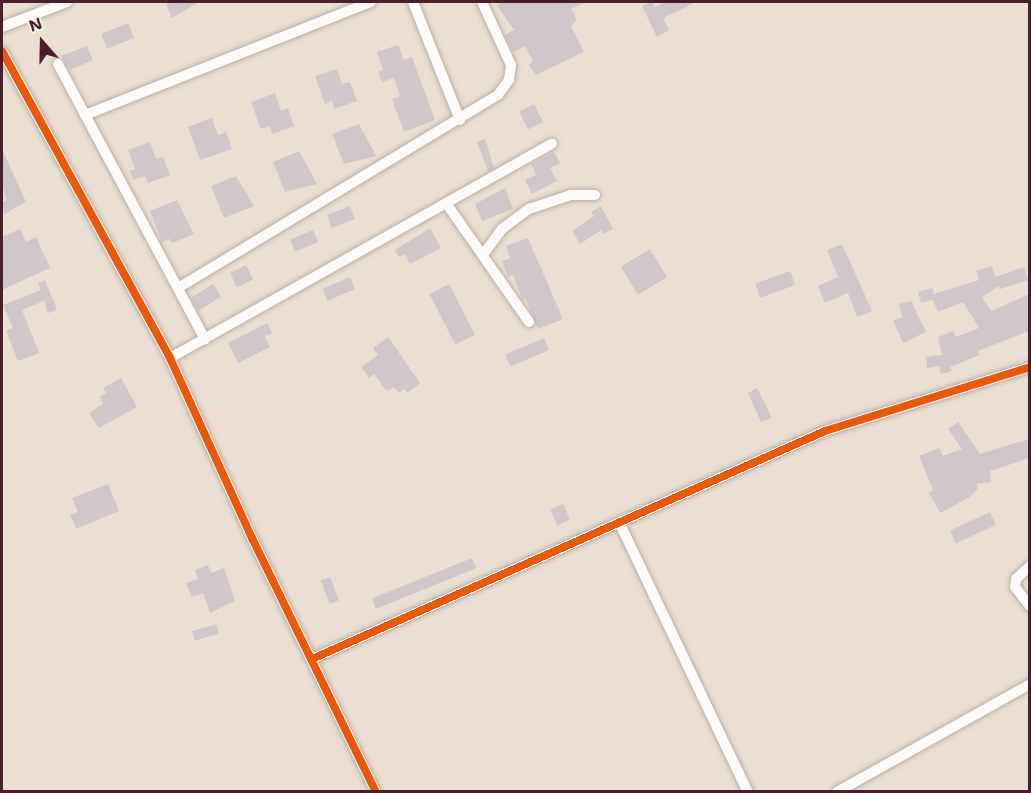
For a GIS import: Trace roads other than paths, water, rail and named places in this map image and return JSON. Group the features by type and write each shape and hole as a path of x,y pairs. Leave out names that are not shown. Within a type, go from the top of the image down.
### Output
{"street":[{"path":"2,27 67,2"},
{"path":"85,115 370,2"},
{"path":"413,2 460,120"},
{"path":"178,288 498,95 509,80 511,65 505,46 482,2"},
{"path":"2,51 170,357 376,792"},
{"path":"58,64 205,339"},
{"path":"170,357 552,144"},
{"path":"483,255 502,229 529,209 571,195 595,195"},
{"path":"446,203 529,322"},
{"path":"312,659 825,431 1029,367"},
{"path":"620,524 748,792"},
{"path":"1029,566 1016,579 1015,587 1029,606"},
{"path":"837,792 1029,684"}]}
